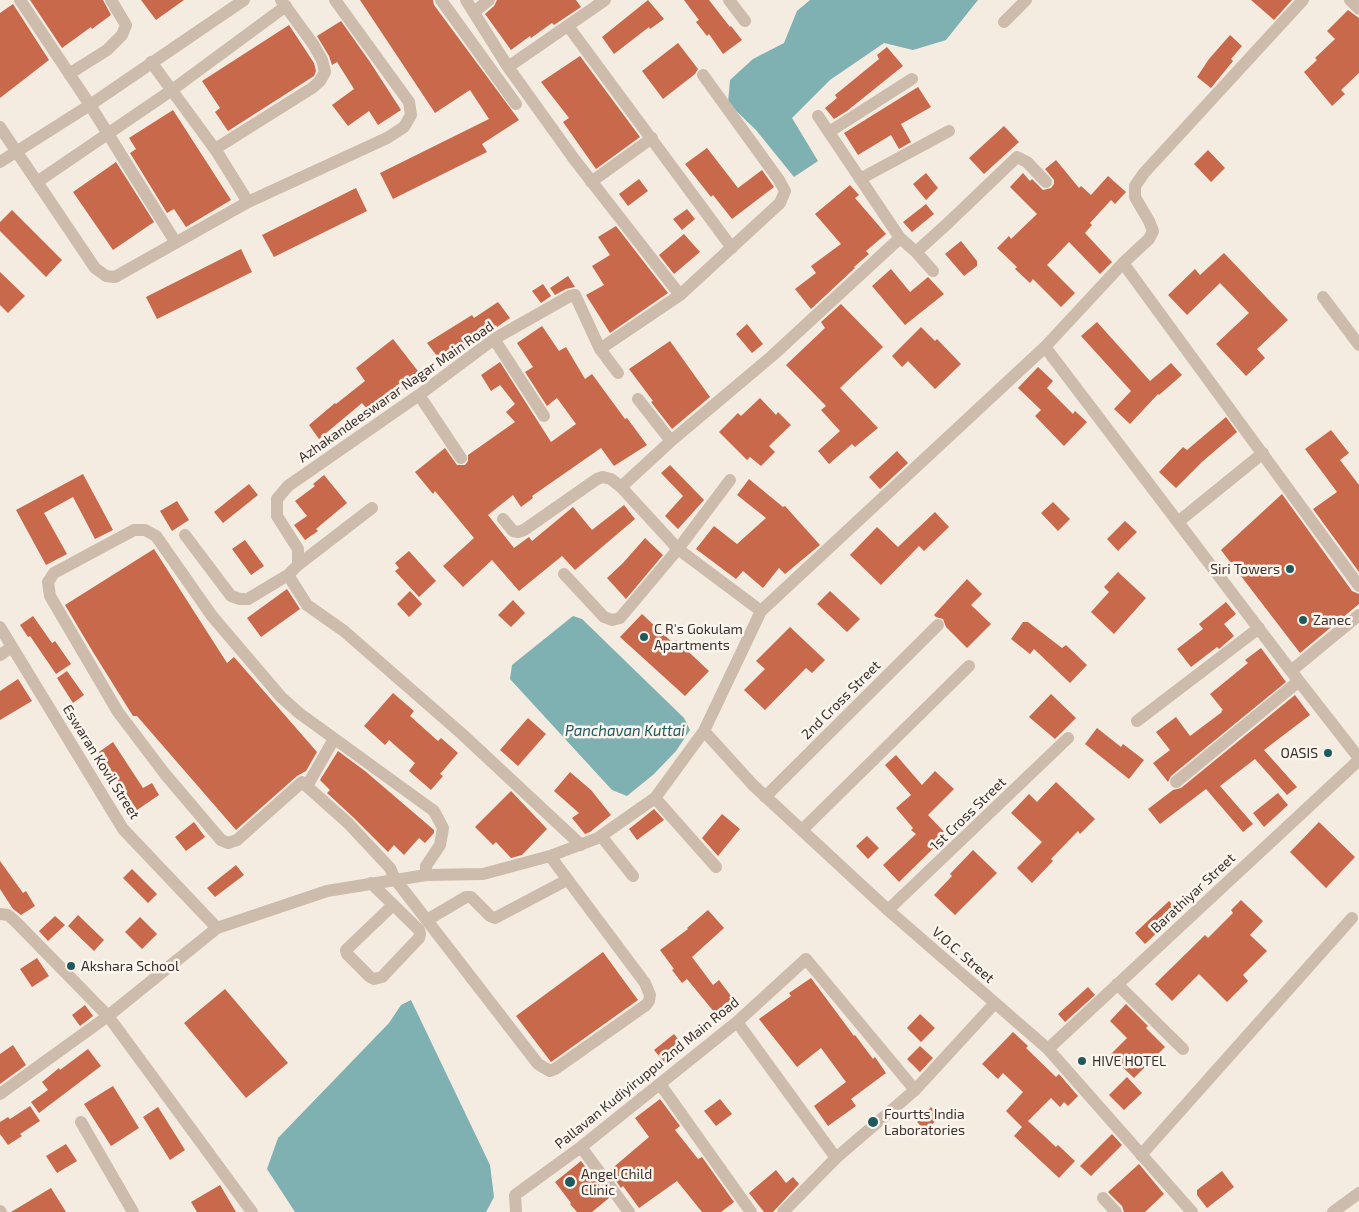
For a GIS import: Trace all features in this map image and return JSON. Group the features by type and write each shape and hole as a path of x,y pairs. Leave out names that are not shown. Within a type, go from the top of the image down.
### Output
{"street":[{"path":"20,0 90,105 176,243"},
{"path":"69,74 106,50 122,35 126,25 110,0"},
{"path":"0,162 90,105 244,0"},
{"path":"0,128 95,268 106,276 116,277 248,202 387,138 404,127 411,115 409,102 335,0"},
{"path":"441,0 516,104"},
{"path":"466,0 508,67 591,182 680,295"},
{"path":"474,12 489,0"},
{"path":"508,67 605,0"},
{"path":"729,0 745,22"},
{"path":"1004,22 1026,0"},
{"path":"1,1092 108,1016 217,928 327,891 426,875 483,874 550,856 601,836 655,798 704,731 761,611 1045,347 1123,263 1149,239 1153,231 1135,198 1135,186 1144,173 1303,0"},
{"path":"1350,0 1359,9"},
{"path":"37,182 172,90 283,3 313,44 322,60 325,72 312,88 215,149"},
{"path":"568,26 732,248"},
{"path":"151,62 215,149 248,202"},
{"path":"618,373 600,349 680,295 780,203 785,191 703,75"},
{"path":"829,132 912,79"},
{"path":"818,116 900,238 933,270"},
{"path":"860,179 949,131"},
{"path":"591,182 652,138"},
{"path":"916,252 1017,157 1026,162 1046,182"},
{"path":"621,487 671,440 772,356 900,238"},
{"path":"1123,263 1359,586"},
{"name":"Azhakandeeswarar Nagar Main Road","path":"298,565 298,549 277,516 276,499 288,486 419,395 494,339 575,294 600,349"},
{"path":"1323,297 1354,328 1359,345"},
{"path":"494,339 544,416"},
{"path":"1045,347 1359,759"},
{"path":"419,395 461,458"},
{"path":"638,399 671,440"},
{"path":"1178,522 1263,453"},
{"path":"503,519 512,531 524,530 597,479 603,477 611,479 621,487 678,550 761,611"},
{"path":"564,574 604,616 612,620 620,618 678,550 730,480"},
{"path":"185,535 232,596 248,599 288,575 298,565 372,508"},
{"path":"426,875 426,866 440,845 443,828 434,811 299,713 281,697 212,616 156,536 145,530 134,530 54,573 48,582 50,596 118,712 165,774 221,840 228,843 237,840 302,782 348,823 390,868 395,879 538,1064 550,1071 646,1005 650,995 645,983 550,856"},
{"path":"288,575 307,605 344,631 462,734 581,845"},
{"path":"1291,670 1359,615"},
{"name":"2nd Cross Street","path":"765,797 938,625"},
{"name":"Eswaran Kovil Street","path":"0,627 123,829 217,928"},
{"path":"1137,721 1259,628"},
{"path":"0,655 12,646"},
{"path":"802,830 969,666"},
{"path":"1176,782 1299,681"},
{"name":"V.O.C. Street","path":"704,731 765,797 888,910 1048,1049 1192,1212"},
{"name":"1st Cross Street","path":"888,910 1068,738"},
{"path":"307,786 334,739"},
{"name":"Barathiyar Street","path":"1048,1049 1359,759"},
{"path":"655,798 716,867"},
{"path":"601,836 633,876"},
{"path":"427,920 466,897 471,897 490,916 495,918 567,880"},
{"path":"371,883 419,930 419,938 382,976 374,979 347,954 346,950 393,905"},
{"path":"0,914 8,915 15,921 108,1016 252,1212"},
{"path":"1141,1155 1352,918"},
{"name":"Pallavan Kudiyiruppu 2nd Main Road","path":"516,1212 515,1194 581,1147 737,1022 806,959 915,1090"},
{"path":"1117,984 1183,1049"},
{"path":"783,1212 836,1158 915,1090 995,1003"},
{"path":"737,1022 836,1158"},
{"path":"660,1084 751,1212"},
{"path":"81,1122 133,1212"},
{"path":"581,1147 629,1212"},
{"path":"1333,1212 1359,1193"},
{"path":"1103,1198 1116,1212"}],"water":[{"path":"810,0 978,0 946,40 913,50 884,43 830,80 792,118 818,161 794,177 756,130 728,103 730,80 753,59 784,43 797,11"},
{"name":"Panchavan Kuttai","path":"573,616 582,619 684,718 690,730 676,751 654,774 627,796 612,790 510,679 512,665"},
{"path":"411,1000 490,1165 494,1197 486,1212 295,1212 267,1169 278,1138 389,1023 401,1005"}],"building":[{"path":"30,0 103,0 111,15 62,48"},
{"path":"141,0 184,0 156,20"},
{"path":"360,0 433,0 434,5 519,120 482,144 487,152 393,199 380,173 489,119 470,90 435,113"},
{"path":"497,0 576,0 581,7 554,25 552,23 531,38 530,36 511,50 485,14 494,6"},
{"path":"648,0 664,19 650,29 649,27 614,54 602,37"},
{"path":"684,0 709,0 742,40 723,54 709,34 707,36 696,22 699,20"},
{"path":"1251,0 1292,0 1274,20"},
{"path":"13,4 49,60 0,98 0,13"},
{"path":"1348,10 1359,18 1359,73 1341,90 1345,94 1332,106 1304,72 1317,60 1315,58 1335,39 1327,31"},
{"path":"341,21 401,110 378,125 369,111 348,126 332,105 354,89 337,62 332,65 317,36"},
{"path":"289,25 314,63 316,71 314,76 228,131 215,112 220,108 202,81"},
{"path":"1230,35 1242,46 1231,59 1233,61 1211,88 1197,77 1209,59"},
{"path":"678,43 698,69 695,74 663,99 642,71"},
{"path":"887,47 903,66 847,111 834,119 825,108 837,98 835,95 879,59 877,55"},
{"path":"580,56 640,137 596,169 563,122 569,118 541,82"},
{"path":"918,87 931,107 901,124 911,142 899,149 891,135 858,155 844,133"},
{"path":"173,110 231,200 186,227 174,209 167,213 130,153 136,149 129,138"},
{"path":"1004,126 1019,142 984,174 969,158"},
{"path":"707,148 738,188 762,170 774,187 732,219 713,195 711,197 685,164"},
{"path":"1208,150 1225,168 1211,182 1194,164"},
{"path":"1056,160 1079,188 1081,186 1091,195 1108,176 1126,192 1115,204 1111,200 1090,223 1092,225 1085,233 1112,262 1100,274 1069,242 1047,265 1075,293 1061,307 1033,279 1030,283 1015,269 1017,267 997,248 1009,236 1011,239 1037,214 1010,187 1023,173 1030,181 1032,179 1043,190 1051,188 1054,180 1045,169"},
{"path":"116,162 154,222 113,250 73,192"},
{"path":"926,173 938,188 926,200 913,184"},
{"path":"639,179 648,191 628,206 619,194"},
{"path":"850,185 859,195 855,198 886,234 866,251 869,254 855,268 811,309 795,289 816,273 811,266 841,244 815,214"},
{"path":"356,188 367,211 274,257 262,235"},
{"path":"926,204 934,214 912,232 903,222"},
{"path":"687,209 695,219 682,230 673,219"},
{"path":"12,210 62,260 46,277 0,231 0,222"},
{"path":"616,226 668,293 610,333 586,295 604,285 592,266 610,255 598,237"},
{"path":"684,234 700,252 674,274 659,255"},
{"path":"961,241 977,261 977,266 964,276 945,254"},
{"path":"241,249 252,272 157,319 146,297"},
{"path":"1224,253 1288,320 1257,349 1265,358 1246,376 1216,344 1249,313 1220,283 1187,315 1168,295 1195,269 1200,275"},
{"path":"891,269 910,292 928,277 944,294 905,325 872,286"},
{"path":"0,272 25,296 8,313 0,305"},
{"path":"568,276 575,287 555,295 550,288"},
{"path":"543,284 551,296 541,303 532,291"},
{"path":"498,302 510,318 497,327 496,325 444,365 427,343 472,315 474,318"},
{"path":"841,304 883,347 840,388 878,428 855,447 852,444 829,464 818,451 840,431 821,410 826,406 786,365 825,328 821,322"},
{"path":"1097,322 1150,381 1171,363 1182,375 1158,394 1130,424 1114,409 1131,391 1081,336"},
{"path":"747,324 763,344 752,353 736,334"},
{"path":"542,326 559,351 566,347 585,379 592,374 647,445 614,466 601,448 532,496 533,498 521,507 513,495 488,515 514,548 529,537 532,541 573,507 592,530 624,505 635,519 575,570 562,556 519,591 492,560 463,587 443,566 474,538 435,491 433,494 415,472 445,448 457,465 465,465 468,461 468,455 515,422 506,412 515,404 500,385 491,391 481,375 500,362 551,442 576,424 557,398 547,406 525,372 533,367 517,343"},
{"path":"921,327 935,341 937,339 961,364 935,389 908,361 902,367 892,356"},
{"path":"393,339 421,375 383,403 380,400 367,409 362,403 319,439 309,425 365,381 356,368"},
{"path":"670,341 710,397 672,429 629,369"},
{"path":"1038,367 1053,381 1047,388 1073,414 1075,411 1087,422 1064,446 1035,416 1041,410 1018,388"},
{"path":"760,398 776,415 778,412 791,425 769,446 775,452 761,466 750,457 747,460 719,432 738,413 741,416"},
{"path":"1226,417 1237,432 1203,461 1176,488 1159,472 1183,447 1187,450"},
{"path":"1331,430 1349,453 1340,460 1359,485 1359,572 1313,509 1337,492 1305,449"},
{"path":"897,451 908,463 880,489 869,477"},
{"path":"670,465 704,500 678,529 665,516 683,496 661,473"},
{"path":"83,474 113,530 95,539 73,497 44,513 67,554 46,565 16,510"},
{"path":"324,475 347,503 316,529 318,531 305,540 294,525 307,516 295,501 315,486 313,484"},
{"path":"749,479 783,507 785,506 820,545 785,574 779,568 763,588 743,571 736,579 696,549 714,526 737,544 766,518 737,495"},
{"path":"249,484 258,495 223,523 214,512"},
{"name":"Siri Towers","path":"1282,494 1352,591 1359,594 1359,604 1300,653 1221,550"},
{"path":"177,501 189,520 172,531 160,511"},
{"path":"1053,502 1070,519 1058,531 1041,513"},
{"path":"935,512 949,527 924,551 919,546 881,585 850,555 877,527 898,547"},
{"path":"1125,521 1137,532 1118,551 1107,539"},
{"path":"645,538 663,555 626,599 607,578"},
{"path":"245,540 264,566 251,575 232,549"},
{"path":"154,549 227,663 234,657 317,752 306,771 297,776 236,830 137,716 133,716 65,605"},
{"path":"409,551 436,581 419,597 395,571 399,568 395,563"},
{"path":"1118,572 1146,598 1114,634 1091,612 1109,592 1104,587"},
{"path":"967,579 982,594 971,605 991,624 967,648 946,627 943,619 934,615"},
{"path":"287,589 300,609 261,637 247,618"},
{"path":"410,591 422,604 409,617 397,604"},
{"path":"830,591 860,619 847,632 817,604"},
{"path":"513,600 525,613 511,627 498,615"},
{"path":"1226,602 1236,614 1224,624 1234,636 1219,649 1217,647 1191,667 1177,649 1203,629 1199,624"},
{"path":"642,614 673,643 676,640 709,671 685,696 620,637"},
{"path":"33,616 52,643 55,641 71,664 56,674 30,636 28,637 20,625"},
{"path":"1023,622 1028,622 1062,648 1066,645 1087,665 1070,683 1034,649 1030,654 1011,639"},
{"path":"790,627 825,660 812,673 806,668 765,710 744,690 765,669 756,661"},
{"path":"1261,648 1286,682 1171,776 1168,782 1153,763 1170,750 1156,732 1176,717 1190,736 1222,712 1223,710 1210,694 1248,663 1245,660"},
{"path":"67,671 84,695 73,703 57,678"},
{"path":"18,679 32,701 0,720 0,691"},
{"path":"393,693 414,711 410,716 438,741 441,738 458,753 440,774 443,776 431,790 409,771 415,763 389,740 385,745 364,726"},
{"path":"1051,694 1076,718 1055,739 1029,717"},
{"path":"1295,695 1310,715 1264,750 1297,787 1287,795 1255,759 1220,786 1253,824 1243,832 1206,789 1160,824 1148,809 1173,790 1181,788"},
{"path":"528,718 546,734 518,766 500,750"},
{"path":"1097,728 1121,747 1123,744 1144,760 1129,779 1085,744"},
{"path":"113,742 143,788 152,783 159,795 137,810 99,752"},
{"path":"338,751 365,771 434,830 434,833 425,843 419,838 404,855 394,845 388,852 327,793 330,790 320,780"},
{"path":"896,755 922,785 935,771 954,789 928,815 947,835 899,882 883,865 916,834 911,830 913,828 896,808 911,795 885,765"},
{"path":"570,772 591,790 611,815 585,834 572,818 579,813 554,791"},
{"path":"1056,782 1095,819 1080,834 1078,831 1051,859 1053,861 1032,883 1017,868 1042,842 1011,813 1029,794 1037,802"},
{"path":"511,791 547,829 522,855 511,858 496,842 493,845 475,827"},
{"path":"1278,793 1288,805 1264,827 1253,813"},
{"path":"654,809 664,820 637,840 629,829"},
{"path":"722,814 740,829 718,856 702,838"},
{"path":"194,822 205,837 186,851 175,837"},
{"path":"1319,822 1355,857 1326,888 1290,852"},
{"path":"867,836 879,848 868,859 856,846"},
{"path":"973,850 997,873 955,915 934,895 952,876 950,874"},
{"path":"0,861 23,893 26,891 35,906 21,915 13,909 0,889"},
{"path":"236,865 244,875 215,897 207,888"},
{"path":"132,869 157,894 148,903 123,878"},
{"path":"1241,900 1263,921 1250,935 1267,951 1243,975 1248,981 1227,1002 1199,974 1172,1001 1155,984 1205,935 1208,938 1233,913 1231,910"},
{"path":"1169,901 1179,912 1145,944 1135,933"},
{"path":"708,910 724,928 692,957 713,985 719,980 737,1004 719,1018 687,979 682,983 660,950 688,929"},
{"path":"78,915 104,940 94,951 68,926"},
{"path":"55,916 65,925 48,941 39,931"},
{"path":"140,917 157,934 142,949 125,932"},
{"path":"603,952 638,1000 551,1062 516,1016"},
{"path":"37,958 49,976 32,987 20,969"},
{"path":"811,978 854,1036 873,1059 875,1057 886,1073 851,1099 856,1106 828,1126 814,1106 846,1082 821,1048 797,1067 759,1019 791,996 789,993"},
{"path":"1088,987 1095,995 1065,1022 1058,1014"},
{"path":"225,989 288,1063 246,1098 184,1023"},
{"path":"1126,1004 1148,1026 1146,1028 1165,1047 1134,1078 1110,1055 1127,1038 1110,1021"},
{"path":"85,1005 93,1016 80,1026 72,1015"},
{"path":"920,1014 935,1028 921,1042 907,1028"},
{"path":"1013,1032 1028,1046 1026,1048 1056,1077 1059,1074 1078,1096 1068,1106 1064,1102 1060,1107 1051,1098 1028,1121 1056,1147 1058,1145 1075,1161 1059,1178 1014,1136 1022,1127 1006,1111 1023,1092 1003,1073 998,1079 982,1064"},
{"path":"674,1034 685,1048 665,1063 654,1050"},
{"path":"13,1045 26,1065 0,1084 0,1054"},
{"path":"920,1046 933,1058 920,1072 907,1059"},
{"path":"88,1049 101,1066 39,1113 31,1102 48,1090 42,1082"},
{"path":"1127,1077 1142,1093 1124,1110 1109,1095"},
{"path":"113,1086 139,1128 111,1146 84,1104"},
{"path":"660,1099 680,1126 675,1130 698,1159 702,1157 734,1202 721,1212 702,1212 677,1181 639,1208 609,1171 649,1137 635,1118"},
{"path":"720,1099 732,1114 716,1126 704,1111"},
{"path":"30,1106 40,1121 20,1134 22,1136 8,1145 0,1134 0,1122 8,1117 10,1119"},
{"path":"158,1107 185,1150 170,1160 143,1117"},
{"path":"931,1107 940,1116 926,1131 917,1122"},
{"path":"1112,1134 1122,1145 1091,1176 1080,1166"},
{"path":"66,1144 77,1161 57,1173 46,1156"},
{"path":"581,1161 609,1198 592,1212 577,1212 555,1182"},
{"path":"1139,1164 1164,1194 1145,1212 1124,1212 1122,1206 1108,1192"},
{"path":"776,1170 786,1183 793,1177 799,1184 773,1212 764,1212 749,1193"},
{"path":"1222,1171 1234,1187 1207,1208 1197,1195 1197,1190"},
{"path":"220,1185 236,1212 197,1212 191,1202"},
{"path":"51,1188 66,1212 11,1212"}],"place":[{"name":"Siri Towers","path":"1290,569"},
{"name":"Zanec","path":"1303,620"},
{"name":"C R's Gokulam Apartments","path":"644,637"},
{"name":"OASIS","path":"1328,753"},
{"name":"Akshara School","path":"71,966"},
{"name":"HIVE HOTEL","path":"1082,1061"},
{"name":"Fourtts India Laboratories","path":"873,1122"},
{"name":"Angel Child Clinic","path":"570,1182"}]}
